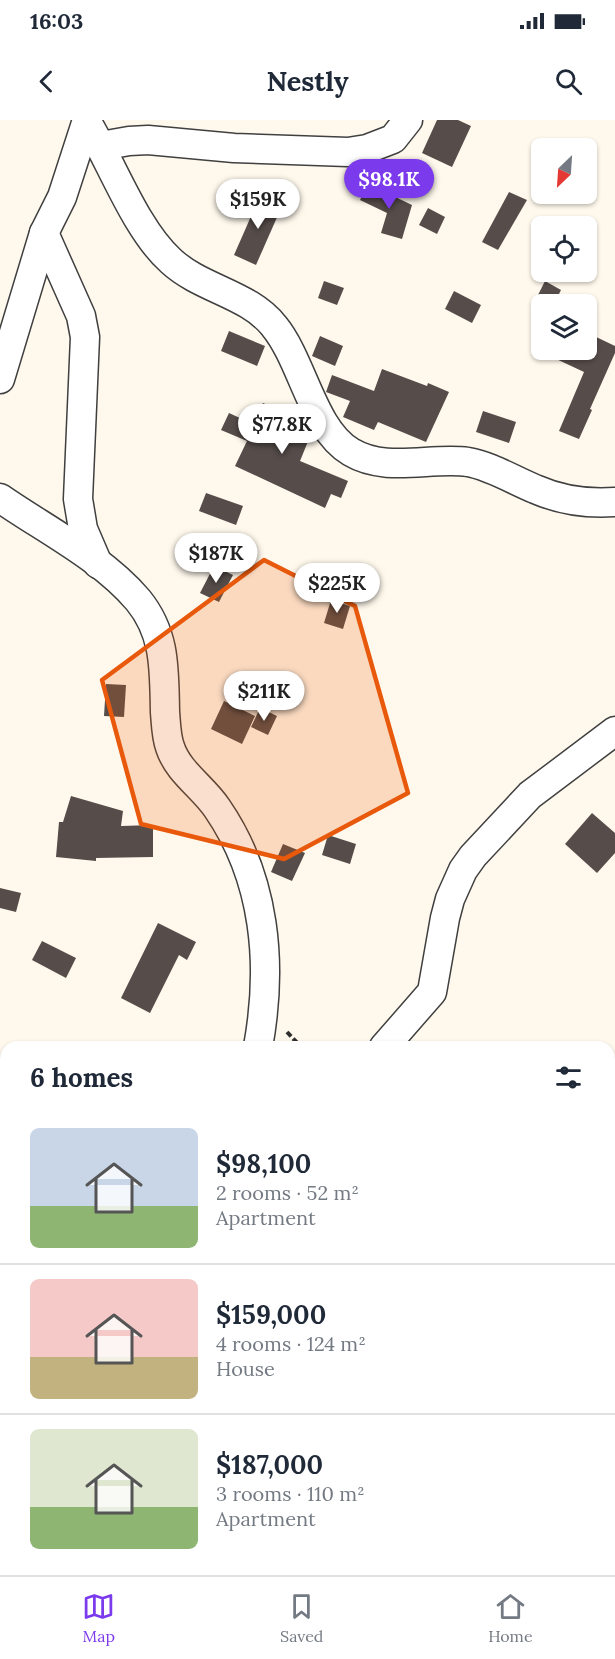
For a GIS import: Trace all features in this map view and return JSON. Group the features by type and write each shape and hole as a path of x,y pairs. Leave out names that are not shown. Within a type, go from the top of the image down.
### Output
{"street":[{"path":"101,146 148,140 234,148 348,152 367,149 393,139 408,120"},
{"path":"87,121 141,223 157,248 172,263 190,275 267,317 290,350 325,426 340,445 354,454 407,465 447,461 469,463 490,469 537,490 574,501 615,502"},
{"path":"0,379 44,233 62,197 87,121"},
{"path":"44,233 81,316 85,337 78,499 83,529 98,564"},
{"path":"0,498 98,564 138,600 155,626 163,652 166,730 170,748 183,768 217,807 242,855 261,913 265,1009 259,1041"},
{"path":"389,1041 432,992 450,899 463,870 473,856 530,795 615,731"}],"highlighted area":[{"path":"264,560 355,606 408,793 284,859 141,824 102,680"}],"building":[{"path":"437,120 458,120 471,126 452,167 422,153"},
{"path":"368,184 412,205 402,239 381,233 387,213 360,200"},
{"path":"509,192 527,200 498,250 482,242"},
{"path":"260,196 282,206 256,265 234,255"},
{"path":"428,208 445,217 437,234 419,225"},
{"path":"324,281 344,288 337,305 318,298"},
{"path":"544,282 561,290 559,294 538,294"},
{"path":"454,291 481,305 472,323 445,309"},
{"path":"229,331 265,346 257,366 221,351"},
{"path":"320,336 343,346 335,366 312,356"},
{"path":"597,337 615,346 615,353 579,439 559,431 584,372 558,360 597,360"},
{"path":"382,369 449,392 426,442 378,422 374,430 343,417 350,401 326,392 332,375 374,391"},
{"path":"263,403 304,422 311,434 300,461 348,481 341,498 331,494 325,508 235,466 247,441 221,430 229,413 253,424"},
{"path":"483,411 516,422 509,443 476,432"},
{"path":"206,493 243,506 236,525 199,511"},
{"path":"214,566 233,575 219,602 200,593"},
{"path":"331,600 350,606 343,629 324,623"},
{"path":"106,684 126,685 124,717 104,716"},
{"path":"224,701 255,716 242,744 211,729"},
{"path":"260,708 277,716 268,735 251,727"},
{"path":"71,796 123,811 121,826 153,825 153,857 96,858 96,861 56,857 59,822 63,822"},
{"path":"592,813 615,833 615,853 597,873 565,844"},
{"path":"328,835 356,844 350,864 322,855"},
{"path":"283,844 305,853 292,881 271,872"},
{"path":"0,888 21,893 16,912 0,908"},
{"path":"158,923 196,942 187,960 179,955 150,1013 121,998"},
{"path":"42,941 76,958 66,978 32,960"}]}
